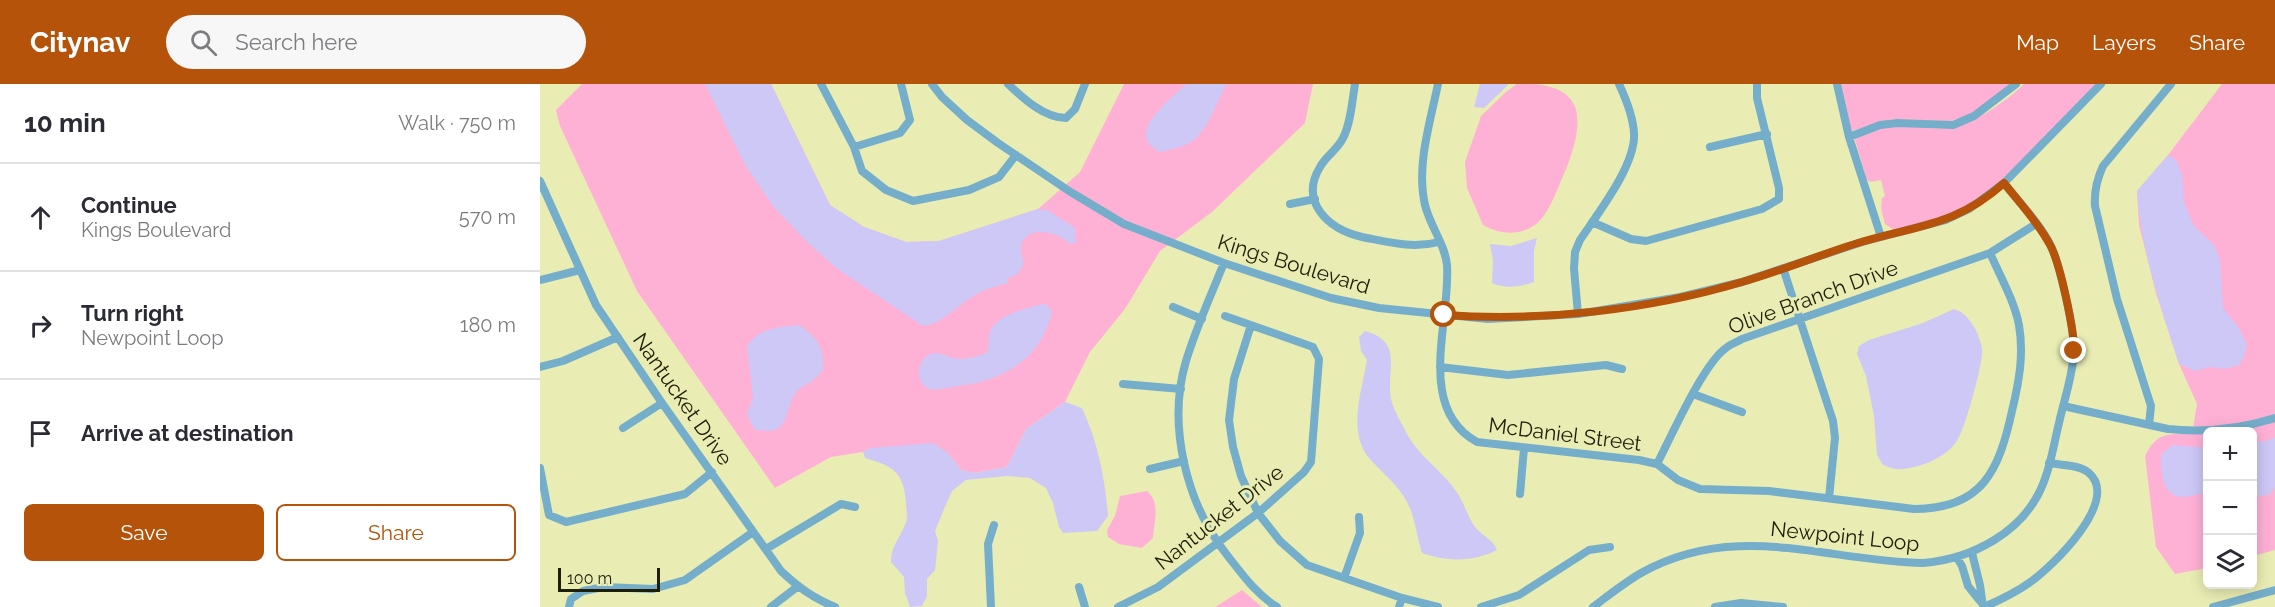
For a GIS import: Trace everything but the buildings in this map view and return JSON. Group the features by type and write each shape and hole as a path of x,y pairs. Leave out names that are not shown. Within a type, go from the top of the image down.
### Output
{"street":[{"path":"821,84 854,147 862,171 886,190 913,201 969,190 999,177 1016,155"},
{"path":"854,147 900,133 910,120 901,84"},
{"name":"Kings Boulevard","path":"932,84 942,97 967,120 1070,192 1125,224 1224,263 1331,298 1379,308 1488,318 1578,314 1680,297 1742,282 1881,237 1946,220 1969,209 2004,183 2101,84"},
{"path":"1008,84 1021,96 1054,118 1066,118 1075,109 1085,84"},
{"path":"1355,84 1343,139 1318,169 1314,184 1315,199 1319,210 1326,220 1345,232 1405,245 1420,246 1439,242"},
{"name":"McDaniel Street","path":"1438,84 1423,162 1422,180 1426,209 1447,263 1440,367 1441,395 1449,415 1462,434 1477,442 1658,464 1678,480 1700,489 1769,491 1914,509 1934,508 1962,500 1980,487 1992,473 2004,449 2020,378 2021,341 2016,314 1990,253"},
{"path":"1578,314 1575,252 1628,164 1633,147 1634,134 1631,116 1619,84"},
{"path":"1592,222 1631,239 1646,241 1762,209 1779,199 1779,188 1757,99 1757,84"},
{"path":"1837,84 1849,137 1881,237"},
{"path":"1849,137 1880,125 1902,122 1933,126 1953,125 1974,116 2016,84"},
{"path":"2149,425 2151,406 2117,299 2097,216 2095,196 2098,177 2103,166 2171,84"},
{"path":"1710,147 1767,134"},
{"name":"Newpoint Loop","path":"1593,607 1642,573 1667,561 1715,548 1762,545 1906,563 1941,562 1972,553 2009,529 2030,507 2043,486 2074,356 2073,336 2056,260 2050,245 2004,183"},
{"name":"Nantucket Drive","path":"541,184 596,305 662,403 781,571 797,587 835,607"},
{"path":"1290,204 1315,199"},
{"name":"Olive Branch Drive","path":"1658,464 1693,394 1714,360 1725,348 1742,339 1990,253 2036,224"},
{"path":"1224,263 1186,362 1179,417 1184,461 1200,510 1217,542 1255,590 1277,607"},
{"path":"1783,268 1833,421 1835,438 1829,498"},
{"path":"540,280 580,270"},
{"path":"1173,307 1202,319"},
{"name":"Nantucket Drive","path":"1118,607 1158,587 1258,513 1304,472 1311,462 1319,359 1313,347 1226,316"},
{"path":"1251,325 1234,379 1229,420 1240,476 1258,513 1280,541 1306,566 1402,598 1438,607"},
{"path":"540,367 563,362 618,337"},
{"path":"1440,367 1508,375 1605,365 1622,369"},
{"path":"1123,384 1181,389"},
{"path":"1693,394 1742,412"},
{"path":"623,428 662,403"},
{"path":"2063,406 2168,429 2206,431 2236,428 2275,418"},
{"path":"1520,494 1524,448"},
{"path":"1150,469 1184,461"},
{"path":"1982,605 2028,584 2049,566 2076,537 2095,504 2098,489 2090,474 2078,468 2049,464"},
{"path":"540,468 549,515 566,522 685,494 712,472"},
{"path":"766,549 841,504 855,507"},
{"path":"1344,578 1360,533 1359,517"},
{"path":"991,607 988,544 994,525"},
{"path":"569,607 571,599 583,591 604,587 653,589 685,580 753,532"},
{"path":"1481,607 1519,595 1589,550 1610,547"},
{"path":"1972,553 1980,585 1982,605"},
{"path":"1957,558 1968,586 1982,605"},
{"path":"771,607 797,587"},
{"path":"1079,587 1086,607"},
{"path":"2212,607 2275,590"},
{"path":"1399,607 1402,598"},
{"path":"1715,607 1741,603 1784,607"}],"shaded area":[{"path":"582,84 771,84 830,205 864,227 906,242 939,241 1038,209 1080,172 1124,84 1313,84 1305,123 1212,212 1160,251 1125,309 1090,352 1065,402 1026,429 1007,467 975,473 961,470 948,453 870,448 863,452 831,457 775,488 637,291 560,126 556,110"},
{"path":"705,84 771,84 830,205 864,227 906,242 939,241 1038,209 1047,210 1075,228 1076,242 1070,244 1052,234 1043,232 1027,236 1022,242 1021,251 1024,263 1018,273 1007,278 1008,283 980,292 943,319 923,326 836,268 773,206 745,165"},
{"path":"1186,84 1226,84 1200,134 1183,146 1159,152 1148,142 1146,135 1148,127 1158,111"},
{"path":"1480,84 1509,84 1484,108 1474,107"},
{"path":"1517,84 1548,86 1567,95 1576,109 1577,130 1568,163 1545,214 1532,227 1508,233 1483,225 1467,188 1465,162 1481,116"},
{"path":"1840,84 2014,84 1968,115 1950,121 1893,119 1851,131"},
{"path":"2024,84 2096,84 2015,170 1979,199 1961,210 1928,222 1894,230 1885,224 1881,209 1882,198 1885,196 1881,180 1871,182 1867,180 1854,137 1890,127 1958,126 1993,108"},
{"path":"2222,84 2275,84 2275,550 2257,555 2257,427 2203,427 2203,569 2175,574 2156,547 2145,456 2159,438 2176,434 2192,434 2197,404 2179,364 2156,293 2139,225 2137,191 2168,155"},
{"path":"2168,155 2176,160 2182,175 2184,202 2194,226 2214,245 2220,259 2223,308 2239,328 2247,345 2239,365 2224,369 2210,367 2195,371 2179,364 2147,257 2137,191"},
{"path":"1537,238 1534,251 1534,282 1513,287 1492,283 1493,261 1490,244 1511,246"},
{"path":"1041,304 1047,305 1052,312 1047,328 1039,343 1018,365 1005,373 975,383 930,389 922,383 919,369 927,356 936,353 965,359 988,352 990,332 998,321"},
{"path":"1954,309 1969,319 1982,348 1974,392 1959,437 1948,451 1923,465 1893,469 1883,465 1877,455 1874,416 1866,376 1857,354 1859,346 1869,340 1923,323"},
{"path":"799,325 811,334 821,349 823,370 797,391 780,427 766,431 754,429 747,414 753,398 747,346 763,332"},
{"path":"1365,331 1385,342 1389,349 1391,399 1409,438 1450,483 1459,495 1475,527 1493,543 1497,550 1470,559 1441,558 1422,553 1412,515 1404,497 1362,448 1357,423 1367,360 1361,351 1359,337"},
{"path":"1065,402 1082,408 1100,461 1108,516 1097,531 1063,533 1046,488 1030,478 1007,476 966,480 952,491 935,531 938,541 935,570 927,579 927,596 922,606 910,607 905,593 904,577 891,562 894,546 907,520 903,484 900,477 890,468 865,458 863,452 870,448 933,443 948,453 961,470 975,473 1007,467 1026,429"},
{"path":"2275,438 2275,488 2268,495 2257,496 2257,481 2257,443"},
{"path":"2173,445 2203,448 2203,493 2183,497 2170,493 2162,475 2161,454"},
{"path":"1147,491 1155,507 1153,538 1142,548 1119,544 1108,537 1107,530 1115,516 1120,496"},
{"path":"1242,590 1262,607 1215,607"}],"route":[{"path":"1444,315 1529,318 1578,314 1680,297 1742,282 1838,249 1946,220 1969,209 2004,183 2044,234 2054,252 2073,336 2074,351"}]}
